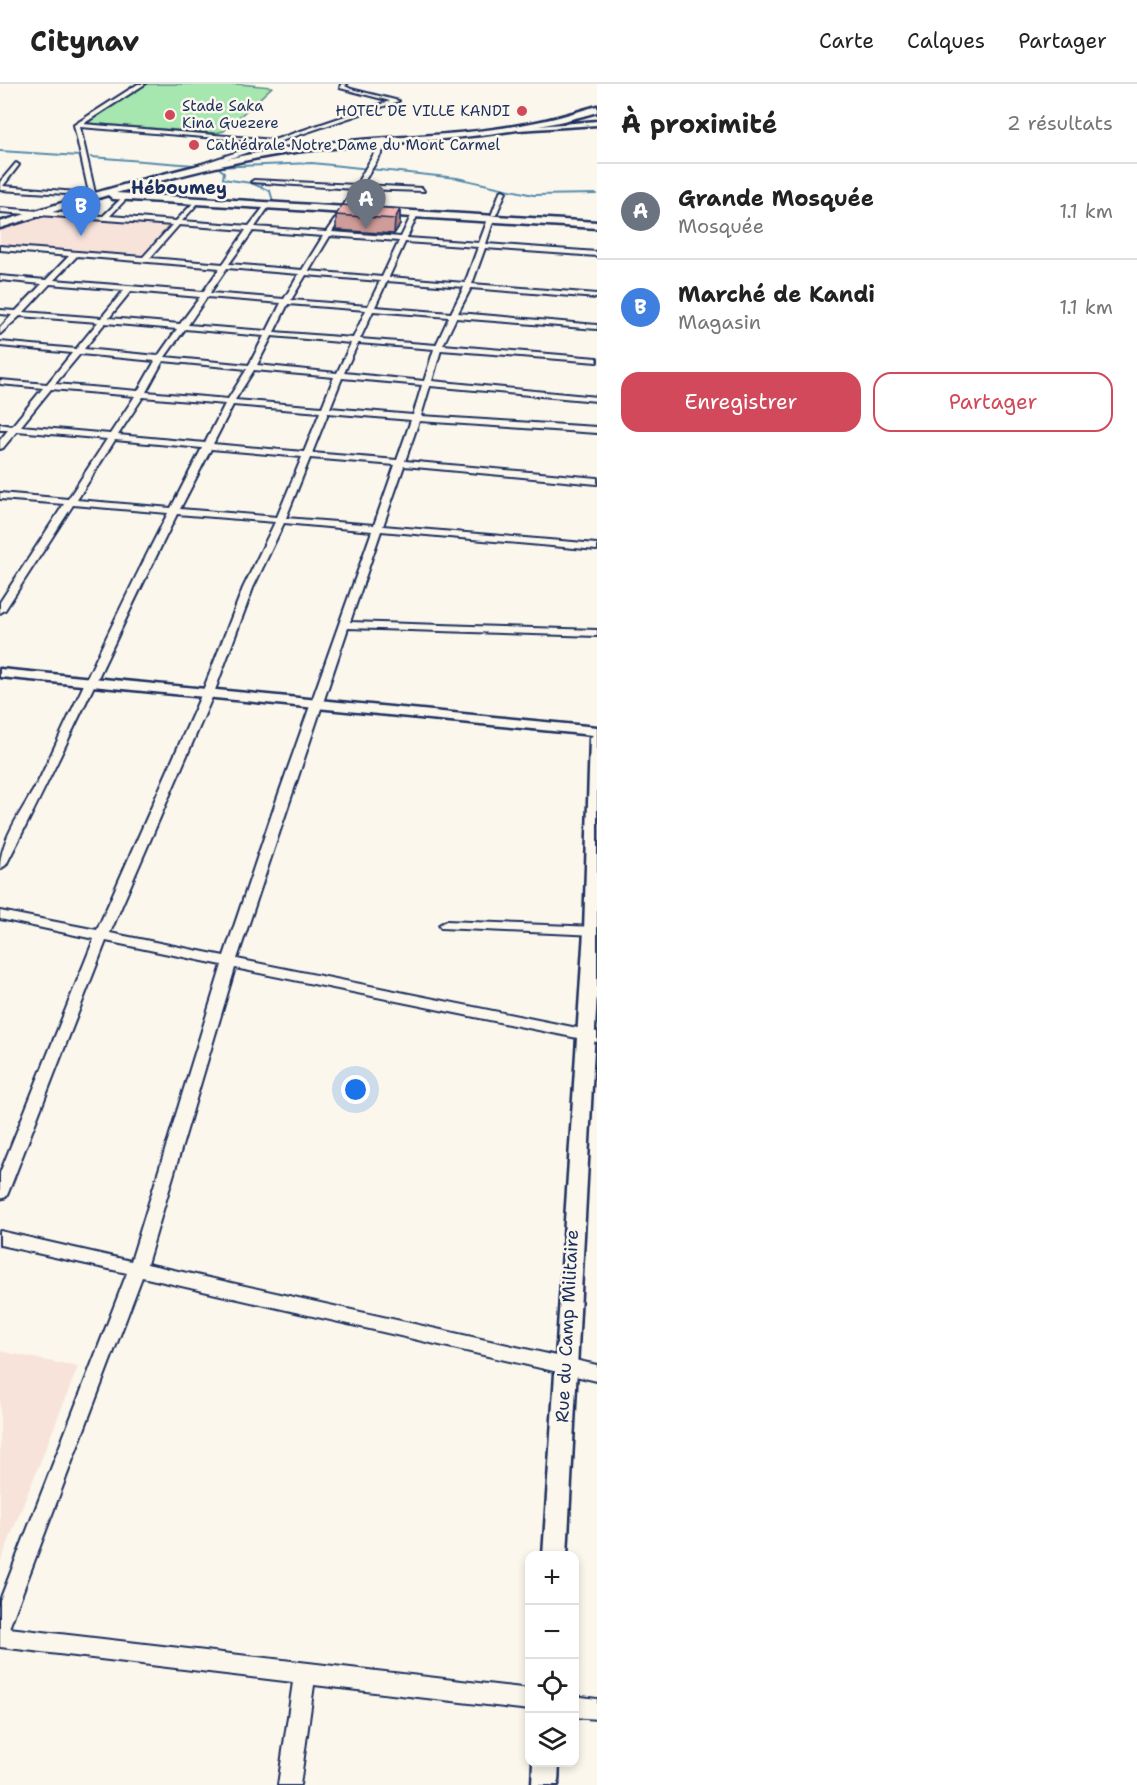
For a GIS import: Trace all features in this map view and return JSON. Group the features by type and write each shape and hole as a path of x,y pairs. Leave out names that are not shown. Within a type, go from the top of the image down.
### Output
{"main road":[{"path":"0,225 98,193 196,168 313,148 518,128 597,110"},
{"path":"98,193 197,201 492,217"},
{"path":"98,193 597,223"}],"street":[{"path":"77,125 142,84"},
{"path":"196,168 396,101 349,90 342,87 344,84"},
{"path":"518,128 597,123"},
{"path":"77,125 280,141"},
{"path":"0,187 98,193 77,125"},
{"path":"299,135 313,148"},
{"path":"0,865 230,402 252,367 286,301 383,146 383,140"},
{"path":"0,187 16,165"},
{"path":"254,182 423,188 420,199"},
{"path":"0,1626 138,1269 229,963 375,530 416,418 438,348 468,286 503,192"},
{"path":"103,219 125,196"},
{"path":"144,261 197,201"},
{"path":"0,610 141,394 160,359 267,205"},
{"path":"0,210 597,254"},
{"path":"0,1194 102,935 207,693 248,588 280,521 306,453 369,308 415,214"},
{"path":"0,248 225,268 597,296"},
{"path":"0,333 51,282 74,255"},
{"path":"0,278 597,327"},
{"path":"0,446 129,289"},
{"path":"0,312 597,360"},
{"path":"0,344 597,399"},
{"path":"0,382 326,411 597,430"},
{"path":"0,428 306,453 597,481"},
{"path":"0,496 375,530 597,547"},
{"path":"344,625 597,633"},
{"path":"0,672 597,731"},
{"name":"Rue du Camp Militaire","path":"555,1551 564,1366 591,1035 597,738"},
{"path":"0,915 591,1035"},
{"path":"446,925 594,931"},
{"path":"0,1238 597,1373"},
{"path":"0,1637 525,1699"},
{"path":"289,1785 305,1674"},
{"path":"579,1707 597,1709"},
{"path":"545,1785 546,1767"}],"shaded area":[{"path":"36,215 172,225 142,259 0,245 0,227"},
{"path":"0,1351 78,1367 0,1563"}],"green space":[{"name":"Stade Saka Kina Guezere","path":"146,84 240,84 272,87 224,131 215,133 86,123"}],"building":[{"path":"342,205 400,209 395,219 336,215"}],"waterway":[{"path":"0,151 79,156"},
{"path":"91,157 194,165"},
{"path":"215,167 312,163 457,178 533,195 597,194"},
{"path":"220,169 224,172 223,179 251,183 270,191 273,201"}],"place":[{"name":"HOTEL DE VILLE KANDI","path":"522,111"},
{"name":"Stade Saka Kina Guezere","path":"170,115"},
{"name":"Cathédrale Notre Dame du Mont Carmel","path":"194,145"},
{"name":"Grande Mosquée","path":"366,229"},
{"name":"Marché de Kandi","path":"81,236"}],"district":[{"name":"Héboumey","path":"179,188"}]}
